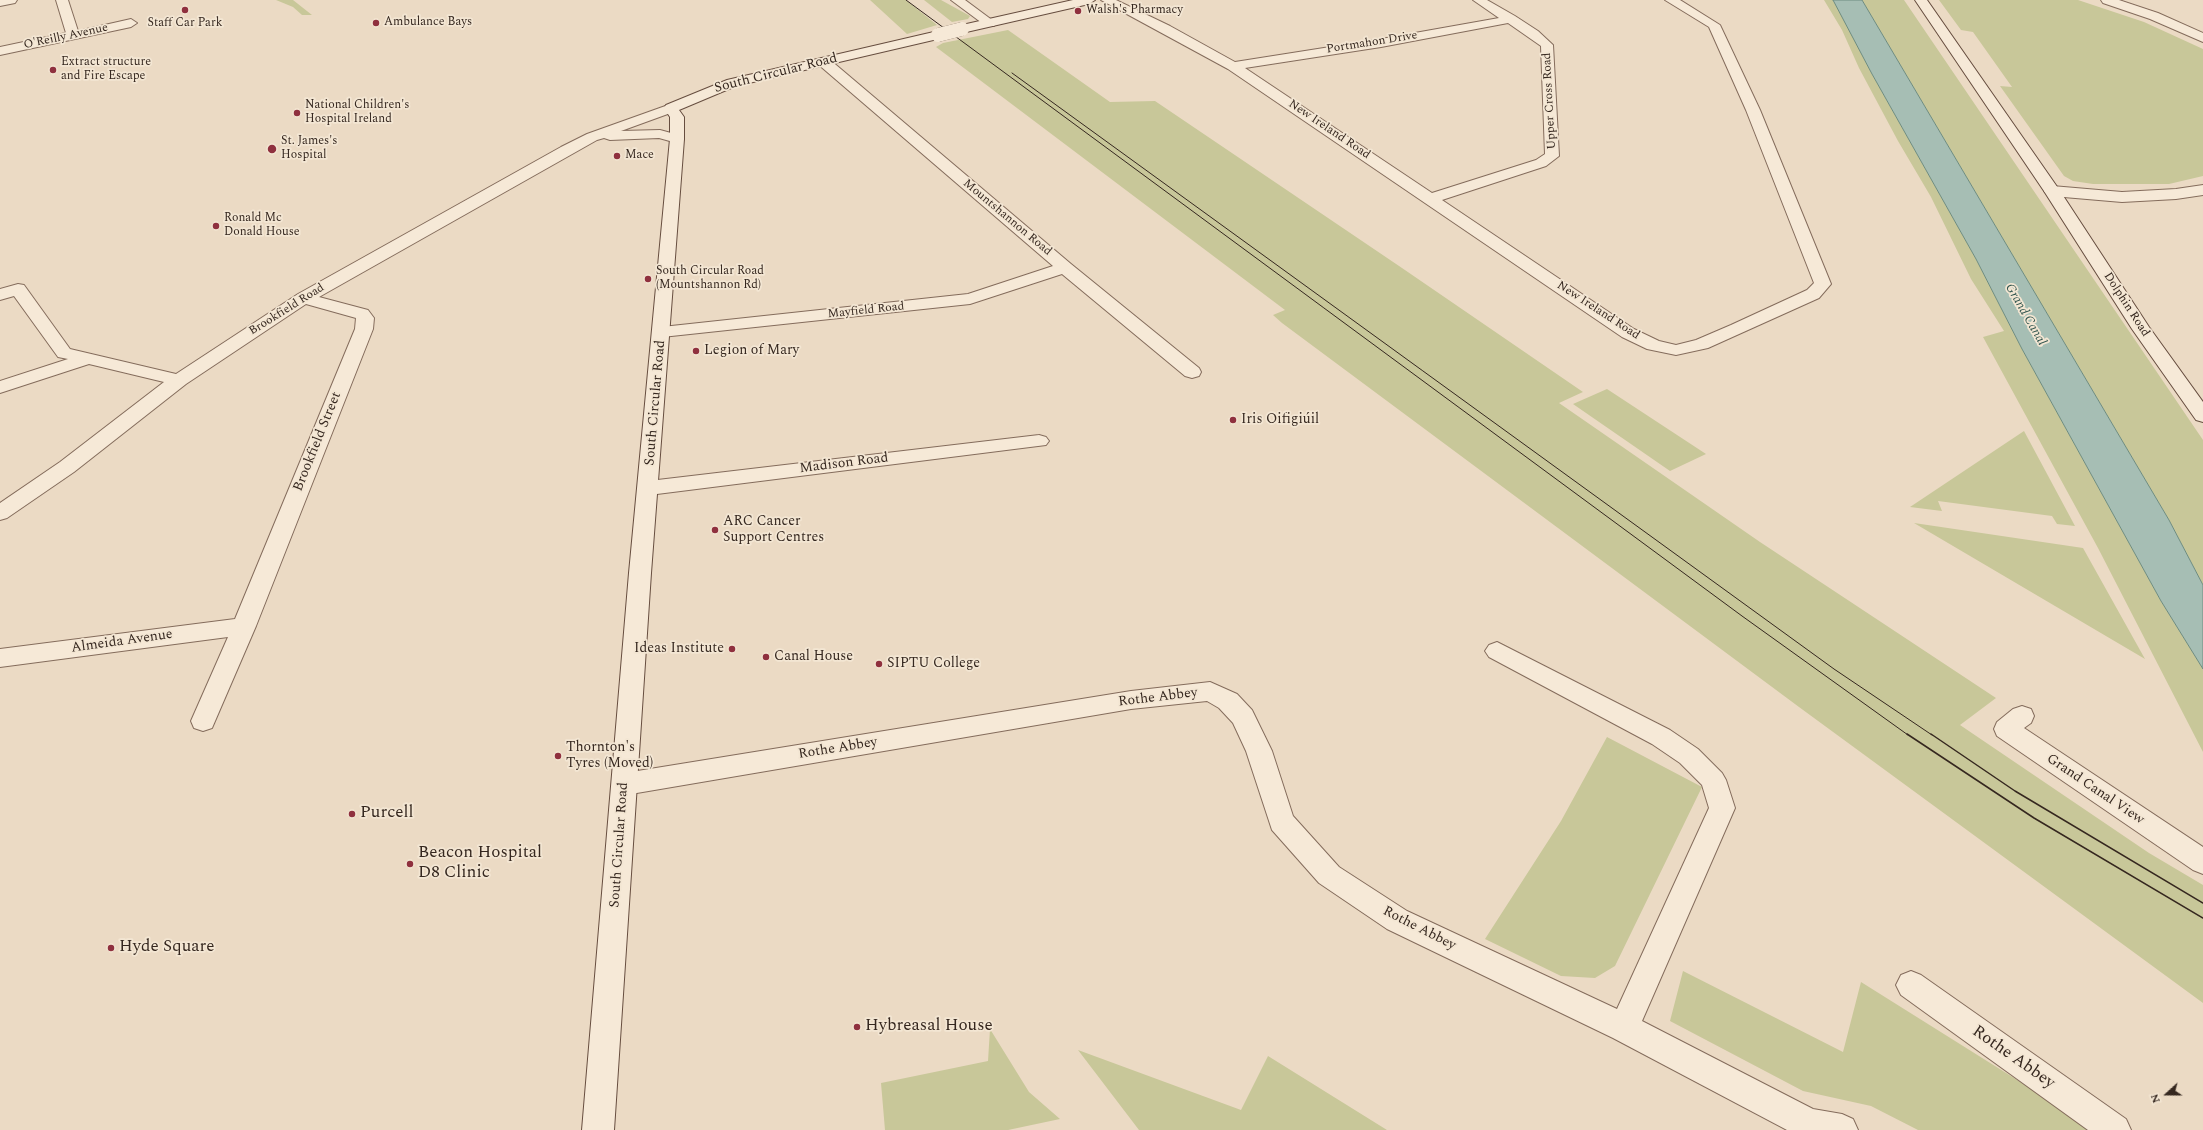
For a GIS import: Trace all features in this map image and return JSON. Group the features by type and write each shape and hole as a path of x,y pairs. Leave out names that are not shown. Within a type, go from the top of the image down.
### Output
{"street":[{"path":"0,2 11,0"},
{"path":"62,0 70,21 73,35"},
{"path":"957,0 990,23"},
{"name":"South Circular Road","path":"598,1130 640,573 649,488 677,139 677,117 671,108 732,83 1090,0"},
{"name":"New Ireland Road","path":"1107,0 1166,29 1233,66 1628,333 1642,341 1664,348 1687,349 1702,344 1806,297 1819,290 1823,284 1821,275 1754,110 1714,25 1671,0"},
{"name":"Upper Cross Road","path":"1430,199 1541,163 1552,156 1547,45 1511,19 1479,0"},
{"name":"Dolphin Road","path":"1921,0 2052,191 2141,329 2203,416"},
{"path":"2107,0 2123,4 2181,27 2203,38"},
{"path":"2123,4 2136,0"},
{"name":"Portmahon Drive","path":"1233,66 1381,43 1511,19"},
{"name":"O'Reilly Avenue","path":"0,51 131,23"},
{"name":"Mountshannon Road","path":"824,62 1065,268 1192,372"},
{"name":"Brookfield Road","path":"0,512 67,467 179,380 304,298 592,137 671,108"},
{"name":"Brookfield Road","path":"592,137 660,134 677,139"},
{"path":"2052,191 2122,197 2176,194 2203,190"},
{"name":"Mayfield Road","path":"662,332 963,300 1065,268"},
{"path":"0,295 18,289 64,353 179,380"},
{"name":"Brookfield Street","path":"244,626 364,329 365,318 362,314 304,298"},
{"path":"0,387 89,359"},
{"name":"Madison Road","path":"649,488 1039,441"},
{"path":"202,721 244,626"},
{"name":"Almeida Avenue","path":"0,658 244,626"},
{"path":"1497,651 1661,737 1689,756 1713,780 1722,808 1624,1028"},
{"name":"Rothe Abbey","path":"625,784 1131,700 1210,691 1228,701 1243,716 1259,751 1281,822 1329,875 1397,920 1624,1028 1810,1125 1830,1129"},
{"name":"Grand Canal View","path":"2022,716 2006,729 2203,862"},
{"name":"Rothe Abbey","path":"1911,985 2115,1130"}],"green space":[{"path":"276,0 293,0 312,15 302,15 293,7"},
{"path":"870,0 906,0 937,25 907,34"},
{"path":"924,0 941,0 970,16 968,19 952,22"},
{"path":"1824,0 1833,0 1839,10 1872,74 1976,259 2022,349 2161,601 2203,669 2203,752 2098,548 1983,337 2004,331 1971,279 1931,197 1898,141 1859,68 1842,30"},
{"path":"1862,0 1904,0 2203,440 2203,585 2169,520"},
{"path":"1939,0 2078,0 2144,22 2203,49 2203,176 2169,184 2093,184 2073,181 2064,176 2000,86 2012,87 1973,32 1961,30"},
{"path":"1008,30 1110,102 1155,101 1402,268 1583,392 1559,403 1760,542 1996,698 1960,725 2149,853 2203,885 2203,1003 1799,707 1282,323 1273,315 1285,310 936,47 943,43"},
{"path":"1607,389 1706,454 1670,471 1573,404"},
{"path":"2024,431 2075,526 2057,524 2052,516 1938,501 1942,511 1910,507"},
{"path":"1914,523 2083,548 2145,659"},
{"path":"1607,737 1702,787 1615,966 1595,978 1561,976 1485,939 1561,821"},
{"path":"1683,971 1843,1052 1861,982 2097,1130 1918,1130 1871,1106 1803,1091 1670,1021"},
{"path":"990,1029 1029,1092 1060,1119 1008,1130 885,1130 881,1083 988,1061"},
{"path":"1078,1050 1241,1110 1268,1056 1387,1130 1139,1130"}],"water":[{"name":"Grand Canal","path":"1833,0 1862,0 2169,520 2203,585 2203,669 2161,601 2022,349 1976,259 1872,74"}],"tram line":[{"path":"906,0 1742,616 1908,735"},
{"path":"1012,73 1834,669 1932,735"},
{"path":"1907,734 2034,818 2203,918"},
{"path":"1931,734 2015,791 2203,903"}],"place":[{"name":"Staff Car Park","path":"185,10"},
{"name":"Walsh's Pharmacy","path":"1078,11"},
{"name":"Ambulance Bays","path":"376,23"},
{"name":"Extract structure and Fire Escape","path":"53,70"},
{"name":"National Children's Hospital Ireland","path":"297,113"},
{"name":"St. James's Hospital","path":"272,149"},
{"name":"Mace","path":"617,156"},
{"name":"Ronald Mc Donald House","path":"216,226"},
{"name":"South Circular Road (Mountshannon Rd)","path":"648,279"},
{"name":"Legion of Mary","path":"696,351"},
{"name":"Iris Oifigiúil","path":"1233,420"},
{"name":"ARC Cancer Support Centres","path":"715,530"},
{"name":"Ideas Institute","path":"732,649"},
{"name":"Canal House","path":"766,657"},
{"name":"SIPTU College","path":"879,664"},
{"name":"Thornton's Tyres (Moved)","path":"558,756"},
{"name":"Purcell","path":"352,814"},
{"name":"Beacon Hospital D8 Clinic","path":"410,864"},
{"name":"Hyde Square","path":"111,948"},
{"name":"Hybreasal House","path":"857,1027"}]}
